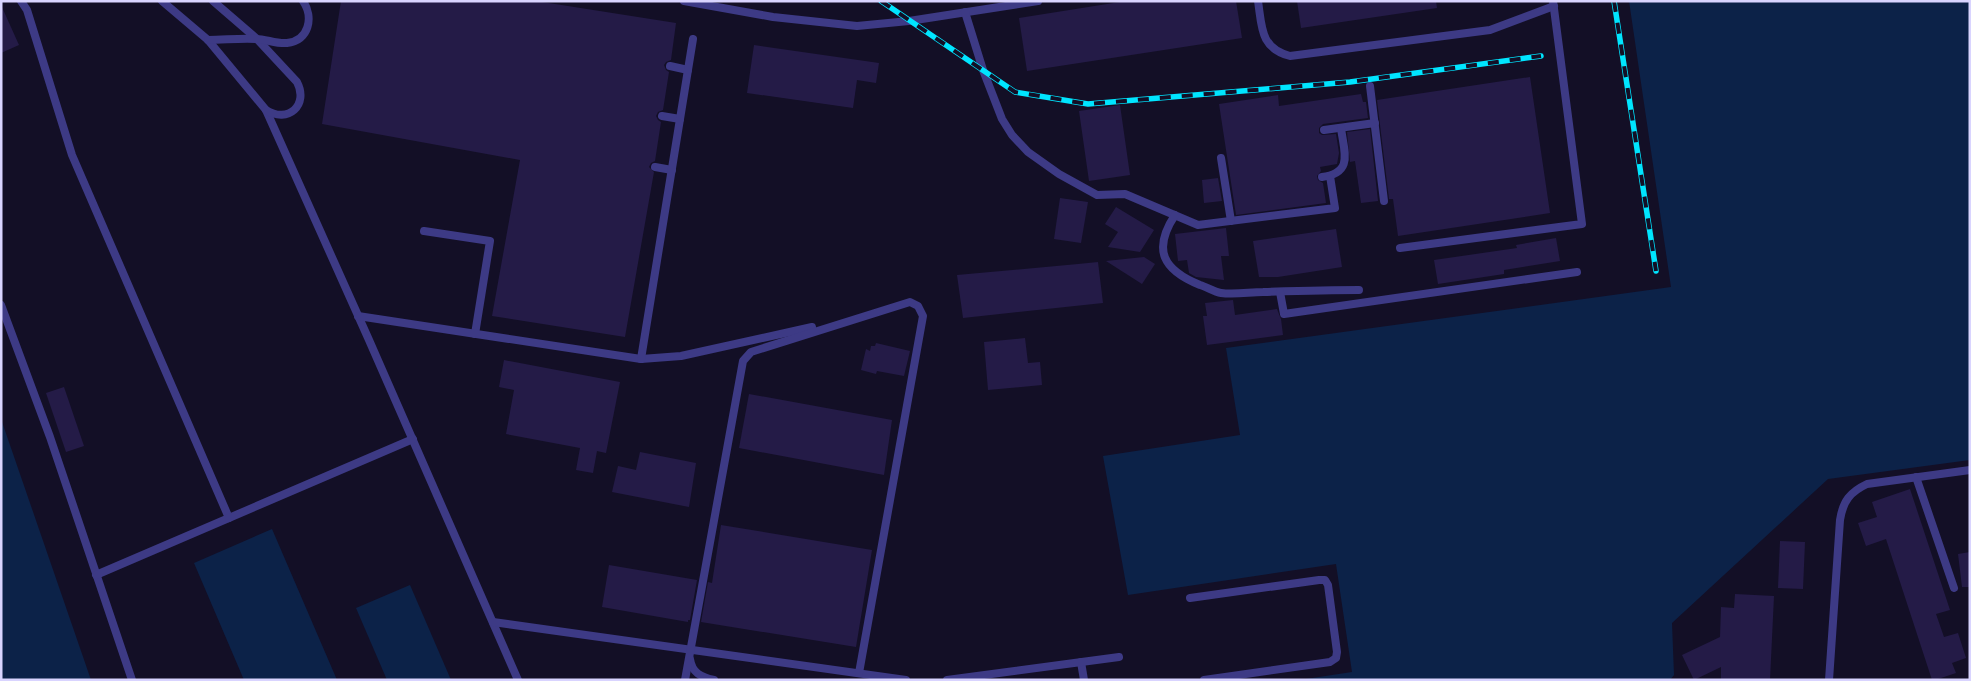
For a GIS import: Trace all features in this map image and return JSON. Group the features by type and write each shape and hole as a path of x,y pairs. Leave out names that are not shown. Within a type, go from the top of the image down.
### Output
{"lane":[{"path":"21,1 27,10 72,155 229,518"},
{"path":"162,1 208,40 266,110 518,680"},
{"path":"213,1 257,39 297,82 301,95 296,108 286,115 272,114 266,110"},
{"path":"208,40 257,39 288,43 296,41 302,36 310,22 310,14 303,1"},
{"path":"684,1 773,17 857,26 909,21 1038,1"},
{"path":"1258,1 1262,31 1266,40 1280,53 1290,56 1490,30 1554,4 1582,224 1400,248"},
{"path":"965,12 982,70 1002,119 1012,135 1028,152 1059,174 1097,195 1125,194 1198,225 1335,208 1326,176 1339,172 1345,164 1341,128"},
{"path":"640,359 694,39"},
{"path":"670,66 688,70"},
{"path":"1370,86 1384,201"},
{"path":"662,116 680,119"},
{"path":"1324,130 1375,123"},
{"path":"1221,158 1231,221"},
{"path":"655,167 672,170"},
{"path":"1175,215 1165,230 1162,241 1164,253 1168,264 1176,273 1186,279 1221,293 1359,290"},
{"path":"424,231 490,241 475,334"},
{"path":"1280,292 1284,314 1577,272"},
{"path":"685,680 743,361 751,352 910,302 918,306 923,316 859,673"},
{"path":"1,305 50,437 132,680"},
{"path":"358,316 640,359 681,356 744,341 846,321"},
{"path":"96,575 413,439"},
{"path":"1828,680 1842,508 1848,497 1856,489 1867,484 1970,470"},
{"path":"1916,477 1954,588"},
{"path":"1190,598 1319,580 1325,580 1328,585 1336,658 1330,662 1204,680"},
{"path":"493,622 906,680"},
{"path":"690,650 689,657 694,670 705,678 714,680"},
{"path":"947,680 1119,656"},
{"path":"1081,662 1084,680"}],"water":[{"path":"1629,1 1970,1 1970,460 1828,479 1672,623 1674,675 1670,680 1299,680 1352,672 1336,564 1128,595 1103,456 1240,435 1226,348 1671,287"},
{"path":"1,419 91,680 1,680"},
{"path":"272,529 337,680 244,680 194,563"},
{"path":"410,585 451,680 387,680 356,608"}],"building":[{"path":"341,1 536,1 676,23 671,60 664,65 669,72 663,110 658,112 656,116 661,122 655,161 649,167 654,172 625,337 492,316 520,160 322,124"},
{"path":"1126,1 1236,1 1242,38 1027,71 1019,18"},
{"path":"1297,1 1436,1 1437,8 1301,28"},
{"path":"1,5 19,45 1,53"},
{"path":"754,45 879,63 876,83 857,80 853,108 747,93"},
{"path":"1530,77 1550,213 1398,236 1393,199 1389,199 1377,100"},
{"path":"1361,94 1363,102 1366,102 1368,118 1323,124 1319,128 1319,133 1322,135 1336,134 1339,153 1337,164 1320,167 1321,171 1317,176 1318,180 1323,183 1326,203 1236,215 1219,104 1278,95 1279,106"},
{"path":"1120,105 1130,175 1089,181 1079,111"},
{"path":"1370,129 1378,201 1361,203 1355,161 1350,162 1347,132"},
{"path":"1218,178 1222,201 1204,203 1202,180"},
{"path":"1060,198 1088,202 1081,243 1054,239"},
{"path":"1116,207 1154,230 1140,252 1108,247 1118,232 1105,224"},
{"path":"1226,228 1229,256 1221,256 1224,280 1196,277 1189,273 1187,260 1178,261 1175,234"},
{"path":"1336,229 1342,267 1278,277 1259,277 1253,241"},
{"path":"1556,238 1560,261 1504,270 1504,274 1438,284 1434,260 1517,248 1516,245"},
{"path":"1144,257 1155,264 1142,284 1106,261"},
{"path":"1098,262 1103,303 963,318 957,275"},
{"path":"1233,300 1235,315 1277,309 1281,319 1283,335 1207,345 1203,316 1207,316 1205,303"},
{"path":"1025,338 1028,363 1040,362 1042,385 988,390 984,342"},
{"path":"876,343 910,351 904,376 877,371 876,374 861,370 866,349 870,351 871,346 875,346"},
{"path":"504,360 620,382 606,453 597,451 593,473 576,470 580,448 506,434 514,390 499,387"},
{"path":"64,387 84,446 66,452 46,393"},
{"path":"749,394 892,420 884,475 739,448"},
{"path":"640,452 696,463 689,507 612,492 618,466 636,470"},
{"path":"1910,489 1950,610 1936,614 1944,637 1958,633 1966,658 1952,663 1956,673 1935,680 1932,680 1886,539 1866,546 1858,523 1877,517 1872,502"},
{"path":"721,525 872,550 856,647 701,622 708,582 712,583"},
{"path":"1780,541 1805,542 1803,589 1778,588"},
{"path":"1970,552 1970,587 1962,587 1958,554"},
{"path":"609,565 697,580 690,620 688,622 602,607"},
{"path":"1735,594 1774,596 1770,680 1721,680 1721,667 1694,680 1682,655 1720,637 1721,607 1734,608"}],"railway":[{"path":"881,1 1015,92 1088,104 1350,82 1541,56"},
{"path":"1614,1 1656,271"}]}
